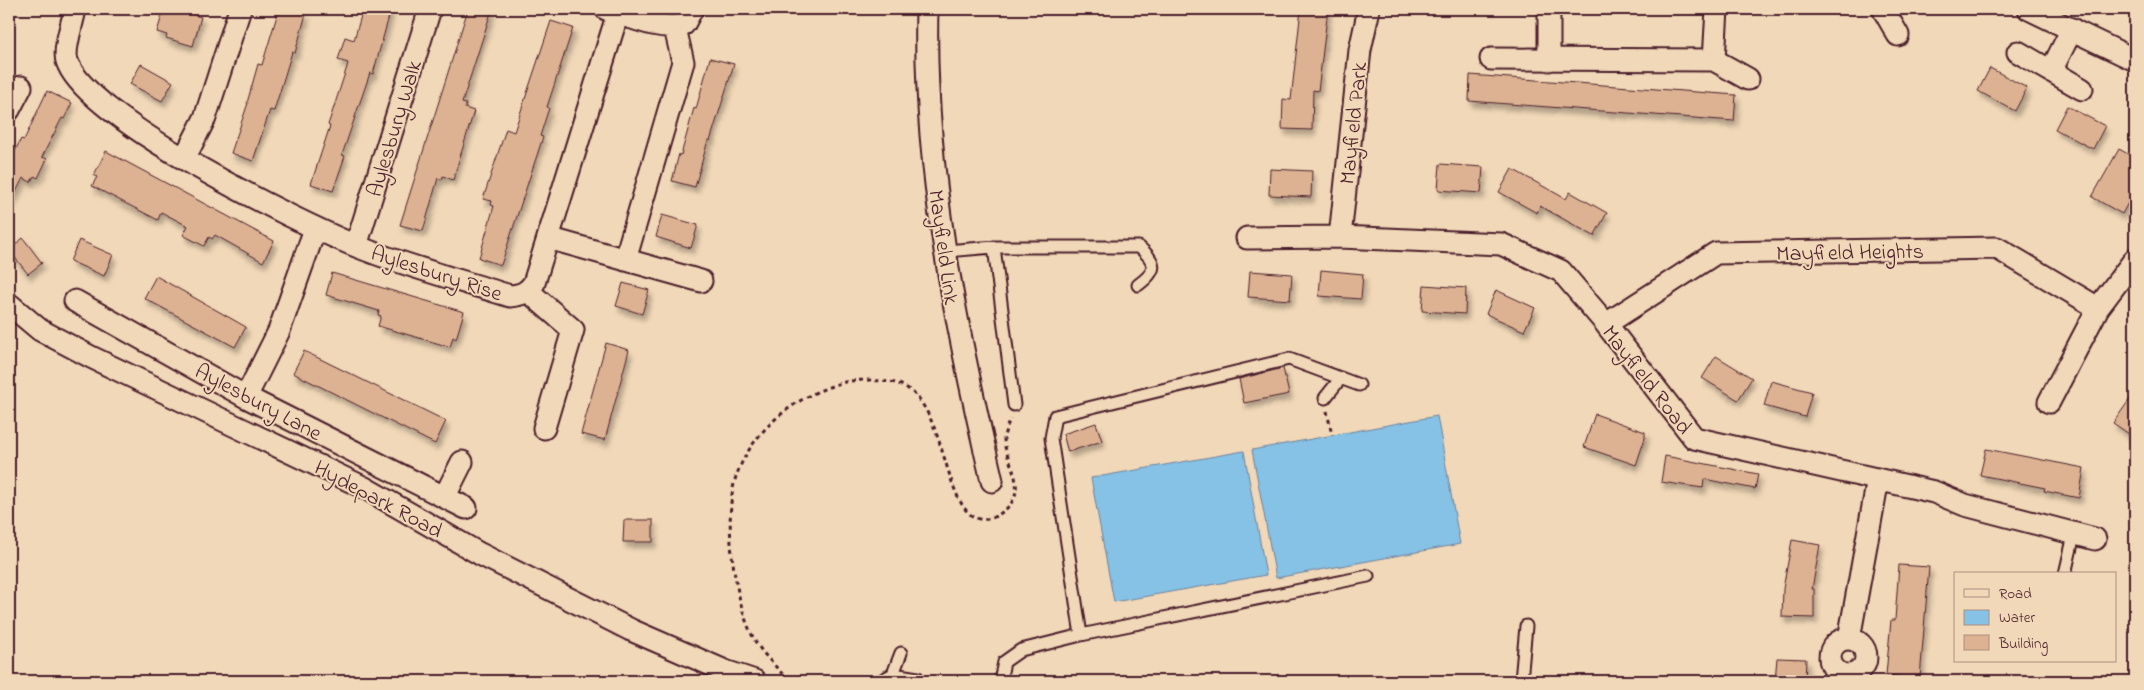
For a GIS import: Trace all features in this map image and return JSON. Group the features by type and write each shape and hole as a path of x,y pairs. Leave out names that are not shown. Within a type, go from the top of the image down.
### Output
{"street":[{"name":"Aylesbury Rise","path":"74,9 66,59 74,75 94,96 158,145 315,229 356,246 510,296 519,296 528,291 534,282 612,11"},
{"path":"184,159 205,118 240,9"},
{"name":"Aylesbury Walk","path":"356,246 430,9"},
{"path":"612,11 664,27 675,28 684,24 692,9"},
{"name":"Mayfield Link","path":"928,9 931,129 946,251 955,314 992,481"},
{"name":"Mayfield Park","path":"1340,237 1360,50 1369,9"},
{"path":"1548,9 1549,60"},
{"path":"1714,60 1717,9"},
{"path":"1883,9 1898,35"},
{"path":"2030,9 2135,60"},
{"path":"625,260 683,62 675,28"},
{"path":"2051,71 2072,29"},
{"path":"2018,52 2082,89"},
{"path":"1492,60 1714,60 1748,79"},
{"path":"9,110 21,87"},
{"path":"246,397 279,331 315,229"},
{"name":"Mayfield Road","path":"1247,238 1340,237 1501,244 1562,271 1606,324 1694,438 1934,492 1965,505 2084,537"},
{"path":"548,238 701,281"},
{"name":"Mayfield Heights","path":"1606,324 1716,253 1997,248 2098,308"},
{"path":"2049,402 2098,308 2135,259"},
{"path":"528,291 573,330 543,404 544,428"},
{"name":"Aylesbury Lane","path":"75,301 246,397 466,508"},
{"name":"Hydepark Road","path":"9,304 40,330 365,488 497,563 631,630 724,671 755,681"},
{"path":"445,496 462,462"},
{"path":"1848,678 1838,672 1831,663 1830,657 1831,651 1838,642 1849,639 1878,479"}],"lane":[{"path":"946,251 994,247 1139,247 1152,260 1154,268 1150,276 1138,285"},
{"path":"994,247 1014,406"},
{"path":"1081,635 1051,438 1056,416 1289,359 1359,385"},
{"path":"1325,398 1341,378"},
{"path":"2066,572 2084,537"},
{"path":"1000,681 1004,662 1022,650 1081,635 1368,576"},
{"path":"1521,681 1526,626"},
{"path":"893,674 900,653"},
{"path":"880,681 893,674 918,678"}],"path":[{"path":"786,681 786,678 754,640 745,620 737,595 732,552 731,509 736,475 748,453 765,429 789,407 828,388 846,382 894,382 907,388 921,400 930,415 949,476 959,500 968,514 977,519 988,519 1003,512 1012,504 1016,492 1016,481 1004,438 1014,406"},
{"path":"1325,398 1332,435"}],"water":[{"path":"1437,416 1460,544 1276,578 1252,450"},
{"path":"1244,451 1266,575 1114,602 1091,478"}],"building":[{"path":"164,9 174,12 175,9 201,17 193,46 166,38 167,35 157,32"},
{"path":"279,9 288,9 306,14 295,53 292,52 274,111 270,110 253,161 231,153 248,103 258,64 262,65"},
{"path":"363,9 391,9 373,74 370,73 342,155 345,156 333,191 311,184 348,63 338,60 345,37 354,40"},
{"path":"468,9 492,9 462,103 466,104 465,108 474,111 453,180 443,176 442,180 438,178 423,231 400,225"},
{"path":"1301,9 1328,9 1318,91 1313,90 1312,130 1282,129 1283,99 1291,100"},
{"path":"551,21 573,28 547,107 549,108 540,136 543,137 501,265 479,258 494,206 491,205 492,201 483,199 506,129 514,132"},
{"path":"710,58 734,64 710,141 708,140 695,187 672,181 694,108 696,109"},
{"path":"141,64 173,82 162,101 130,84"},
{"path":"1990,68 2027,88 2015,111 1978,91"},
{"path":"1470,75 1736,95 1734,121 1469,101"},
{"path":"47,91 72,103 42,157 47,159 38,178 34,176 31,182 23,178 9,206 9,163 21,139 24,140"},
{"path":"2067,106 2105,126 2093,149 2055,129"},
{"path":"2119,149 2135,158 2135,190 2122,214 2092,197"},
{"path":"106,151 274,241 263,262 215,235 212,239 209,237 204,246 183,235 188,226 161,212 158,220 92,186 97,177 94,175"},
{"path":"1440,164 1483,167 1481,193 1438,190"},
{"path":"1270,169 1312,171 1311,197 1269,195"},
{"path":"1512,169 1566,199 1570,192 1607,213 1594,236 1540,206 1537,213 1499,192"},
{"path":"662,215 698,225 691,248 656,237"},
{"path":"23,238 42,263 28,274 9,250"},
{"path":"79,240 113,255 104,276 70,261"},
{"path":"1321,270 1363,274 1361,299 1319,296"},
{"path":"1250,271 1292,274 1290,300 1248,297"},
{"path":"332,273 464,312 456,339 453,337 450,347 378,326 381,316 378,315 379,311 326,295"},
{"path":"156,276 246,327 235,347 144,298"},
{"path":"623,283 649,290 642,314 616,306"},
{"path":"1424,285 1466,288 1465,314 1422,311"},
{"path":"1496,290 1535,308 1524,331 1486,314"},
{"path":"606,343 629,350 605,440 581,434"},
{"path":"304,351 446,421 435,444 293,373"},
{"path":"1716,356 1752,378 1738,400 1702,378"},
{"path":"1283,368 1289,394 1244,403 1239,379"},
{"path":"1771,381 1812,392 1805,417 1764,406"},
{"path":"2135,392 2135,438 2113,423"},
{"path":"1595,414 1645,432 1645,438 1636,465 1584,447"},
{"path":"1096,423 1102,441 1068,452 1063,434"},
{"path":"1986,449 2084,468 2079,498 2044,491 2045,488 1980,475"},
{"path":"1665,456 1758,474 1755,489 1704,479 1703,488 1661,482"},
{"path":"624,520 653,520 653,542 623,542"},
{"path":"1792,540 1820,545 1812,589 1814,589 1814,618 1782,617 1783,589"},
{"path":"1899,565 1929,567 1920,678 1886,675 1891,620 1895,620"},
{"path":"1777,658 1806,659 1805,681 1775,681"}]}
